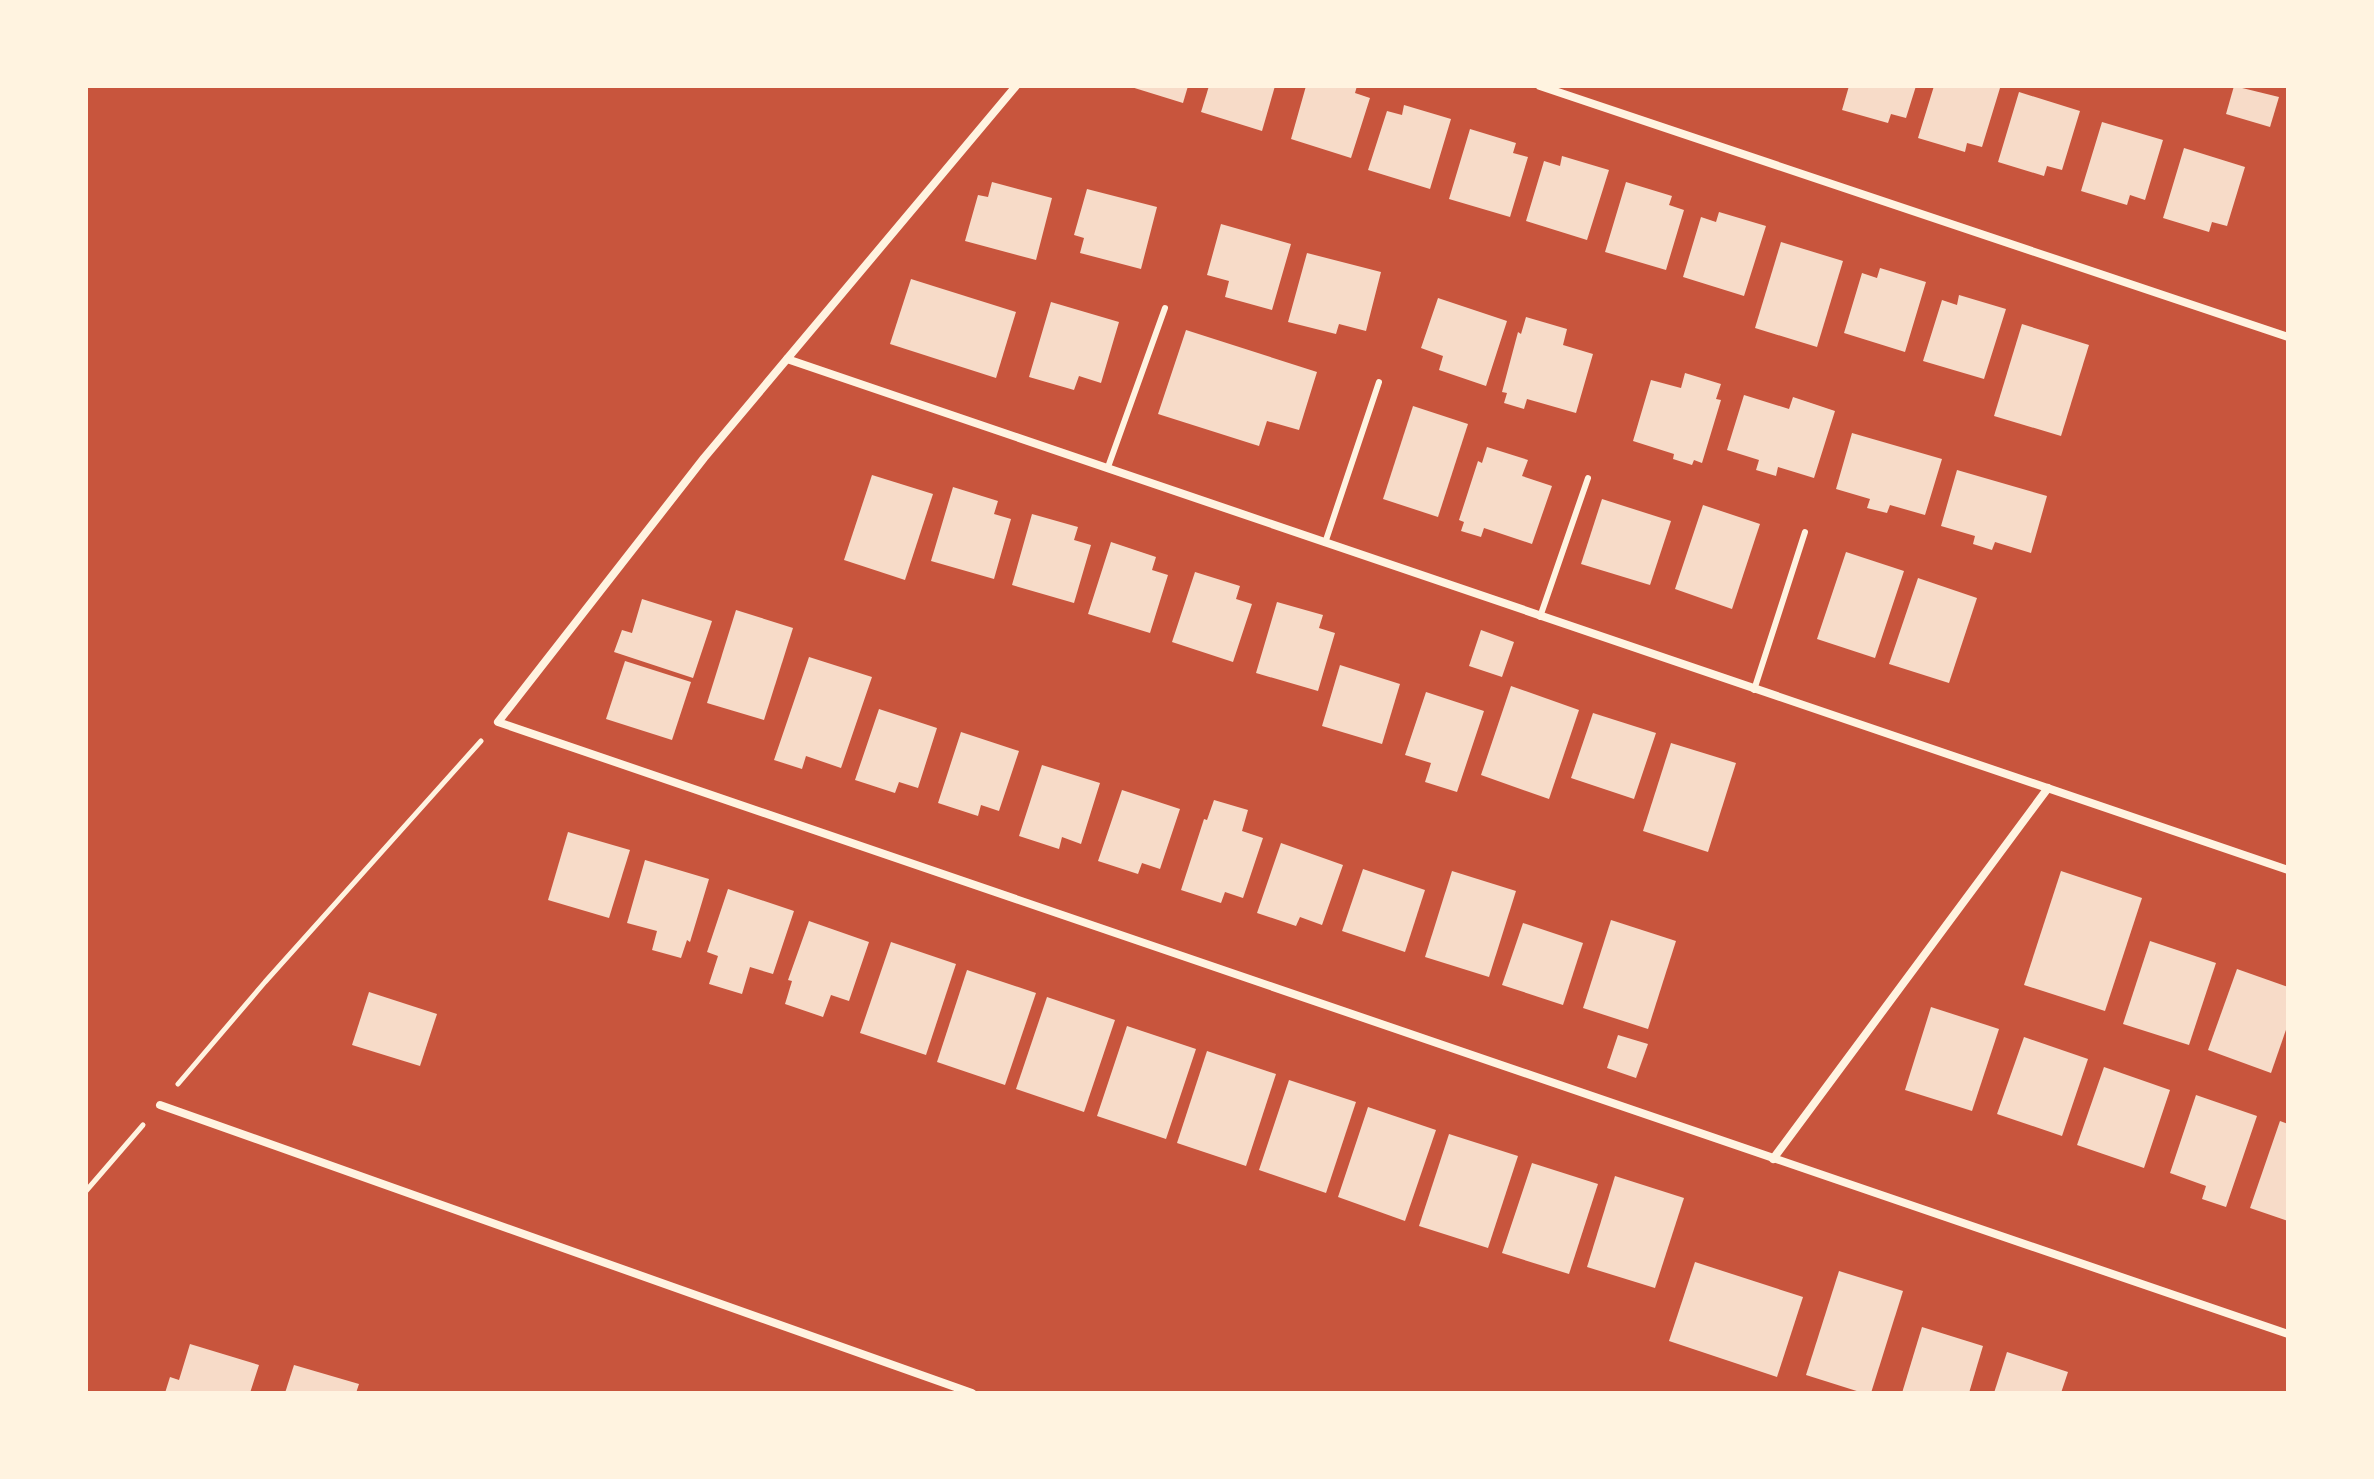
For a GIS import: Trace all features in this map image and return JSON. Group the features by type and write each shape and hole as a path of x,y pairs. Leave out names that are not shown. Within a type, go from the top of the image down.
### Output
{"street":[{"path":"1016,86 704,458 498,722 2288,1334"},
{"path":"1540,86 2288,337"},
{"path":"787,359 2288,870"},
{"path":"1773,1159 2048,788"},
{"path":"160,1105 972,1393"}],"lane":[{"path":"1108,467 1165,308"},
{"path":"1325,543 1379,382"},
{"path":"1540,617 1588,478"},
{"path":"1754,690 1805,532"}],"path":[{"path":"86,1191 265,982 498,722"}],"building":[{"path":"1128,86 1188,86 1183,103"},
{"path":"1209,86 1275,86 1262,131 1201,112"},
{"path":"1306,86 1357,86 1355,93 1370,98 1351,158 1291,139"},
{"path":"1849,86 1916,86 1906,118 1891,114 1888,123 1842,110"},
{"path":"1934,86 2000,88 1982,147 1967,143 1965,152 1918,138"},
{"path":"2234,86 2279,97 2270,127 2226,114"},
{"path":"2019,92 2080,111 2062,170 2047,166 2044,176 1998,162"},
{"path":"1404,105 1451,119 1430,189 1368,170 1387,111 1402,115"},
{"path":"2102,122 2163,140 2145,200 2130,195 2127,205 2081,191"},
{"path":"1470,129 1516,143 1513,153 1528,157 1510,217 1449,199"},
{"path":"2184,148 2245,167 2227,226 2212,222 2209,232 2163,218"},
{"path":"1562,156 1609,170 1587,240 1526,221 1544,161 1560,166"},
{"path":"992,182 1052,198 1036,260 965,241 978,195 988,197"},
{"path":"1626,182 1672,196 1669,205 1684,210 1666,270 1605,252"},
{"path":"1087,189 1157,207 1141,269 1080,253 1084,238 1074,235"},
{"path":"1719,212 1766,226 1744,296 1683,277 1701,217 1716,222"},
{"path":"1221,224 1291,244 1272,310 1225,297 1229,281 1207,275"},
{"path":"1781,242 1843,261 1817,347 1755,328"},
{"path":"1307,253 1381,272 1366,331 1339,324 1336,334 1288,322"},
{"path":"1880,268 1926,282 1905,352 1844,333 1862,273 1877,278"},
{"path":"911,279 1016,312 996,378 890,344"},
{"path":"1959,295 2006,309 1984,379 1923,361 1942,300 1957,305"},
{"path":"1438,298 1507,321 1486,386 1439,370 1443,356 1421,348"},
{"path":"1051,302 1119,322 1101,383 1079,376 1074,390 1029,377"},
{"path":"1526,317 1567,329 1563,345 1593,354 1576,413 1527,399 1524,409 1504,403 1507,393 1502,392 1518,332 1521,334"},
{"path":"2022,324 2089,345 2061,436 1994,416"},
{"path":"1186,330 1317,372 1299,430 1267,421 1259,446 1158,414"},
{"path":"1685,373 1721,384 1716,399 1721,400 1702,463 1694,460 1692,465 1673,459 1674,454 1633,441 1651,380 1681,388"},
{"path":"1744,395 1789,409 1793,397 1835,411 1814,478 1778,467 1776,476 1756,470 1759,460 1727,450"},
{"path":"1413,406 1468,424 1438,517 1383,499"},
{"path":"1852,433 1942,459 1925,515 1890,505 1887,513 1867,508 1870,499 1836,489"},
{"path":"1487,447 1528,460 1522,476 1552,486 1532,544 1484,528 1481,537 1461,531 1464,522 1459,520 1478,461 1482,463"},
{"path":"1957,470 2047,496 2031,553 1995,542 1992,550 1973,544 1975,536 1941,526"},
{"path":"872,475 933,494 905,580 844,560"},
{"path":"953,487 998,501 994,514 1011,519 994,579 931,561"},
{"path":"1602,499 1671,521 1650,585 1581,564"},
{"path":"1703,505 1760,524 1732,609 1675,589"},
{"path":"1032,514 1078,527 1074,540 1091,545 1074,603 1012,585"},
{"path":"1111,542 1156,557 1152,570 1168,575 1150,633 1088,614"},
{"path":"1846,552 1904,571 1875,658 1817,639"},
{"path":"1195,572 1240,586 1236,599 1252,604 1233,662 1172,642"},
{"path":"1918,578 1977,598 1949,683 1889,664"},
{"path":"642,599 712,621 693,678 614,652 622,630 632,633"},
{"path":"1277,602 1323,615 1319,628 1335,633 1318,691 1256,673"},
{"path":"736,610 793,628 764,720 707,703"},
{"path":"1481,630 1514,642 1502,677 1469,666"},
{"path":"809,657 872,677 841,768 806,756 802,769 774,760"},
{"path":"625,661 691,682 672,740 606,719"},
{"path":"1340,665 1400,684 1382,744 1322,726"},
{"path":"1511,686 1579,710 1549,799 1481,775"},
{"path":"1426,692 1484,711 1457,792 1425,782 1431,763 1405,755"},
{"path":"879,709 937,728 918,788 899,782 895,793 855,780"},
{"path":"1593,713 1656,733 1634,799 1571,778"},
{"path":"961,732 1019,751 999,811 981,805 978,816 938,803"},
{"path":"1671,743 1736,763 1708,852 1643,831"},
{"path":"1042,765 1100,783 1081,844 1062,837 1059,849 1019,836"},
{"path":"1122,790 1180,809 1160,869 1142,863 1138,874 1098,861"},
{"path":"1214,800 1248,810 1242,831 1263,838 1243,898 1225,892 1221,903 1181,890 1204,819 1207,820"},
{"path":"568,832 630,850 609,918 548,900"},
{"path":"1281,843 1343,865 1322,925 1300,917 1296,926 1257,913"},
{"path":"645,860 709,879 690,942 687,940 681,958 652,950 657,931 627,923"},
{"path":"1363,869 1425,890 1405,952 1342,931"},
{"path":"1452,871 1516,891 1489,977 1425,957"},
{"path":"2061,871 2142,898 2105,1011 2024,985"},
{"path":"728,889 794,911 773,974 750,967 742,994 709,984 718,956 707,952"},
{"path":"1611,920 1676,941 1648,1029 1583,1008"},
{"path":"809,921 869,942 849,1001 831,995 823,1017 785,1004 792,981 788,980"},
{"path":"1523,923 1583,943 1563,1005 1502,985"},
{"path":"2150,941 2216,963 2189,1045 2123,1024"},
{"path":"891,942 956,964 926,1055 860,1033"},
{"path":"2237,969 2288,987 2288,1024 2271,1073 2208,1050"},
{"path":"967,970 1036,993 1005,1085 937,1062"},
{"path":"369,992 437,1014 420,1066 352,1045"},
{"path":"1047,997 1115,1020 1084,1112 1016,1089"},
{"path":"1931,1007 1999,1029 1972,1111 1905,1090"},
{"path":"1127,1026 1196,1049 1166,1139 1097,1116"},
{"path":"1618,1035 1648,1044 1636,1078 1607,1068"},
{"path":"2024,1037 2088,1059 2062,1136 1997,1114"},
{"path":"1207,1051 1276,1074 1246,1166 1177,1143"},
{"path":"2104,1067 2170,1090 2144,1168 2077,1145"},
{"path":"1289,1080 1356,1102 1326,1193 1259,1170"},
{"path":"2196,1095 2257,1116 2226,1207 2202,1199 2206,1186 2170,1173"},
{"path":"1368,1107 1436,1130 1405,1221 1338,1197"},
{"path":"2280,1121 2288,1124 2288,1221 2250,1208"},
{"path":"1449,1134 1518,1156 1488,1248 1419,1226"},
{"path":"1532,1163 1598,1184 1569,1274 1502,1253"},
{"path":"1615,1176 1684,1198 1655,1288 1587,1267"},
{"path":"1695,1262 1803,1297 1777,1377 1669,1341"},
{"path":"1839,1271 1903,1291 1871,1393 1806,1375"},
{"path":"1922,1327 1983,1346 1969,1393 1902,1393"},
{"path":"190,1344 259,1365 250,1393 165,1393 170,1377 179,1380"},
{"path":"2007,1352 2068,1372 2061,1393 1994,1393"},
{"path":"294,1365 359,1384 356,1393 285,1393"}]}
